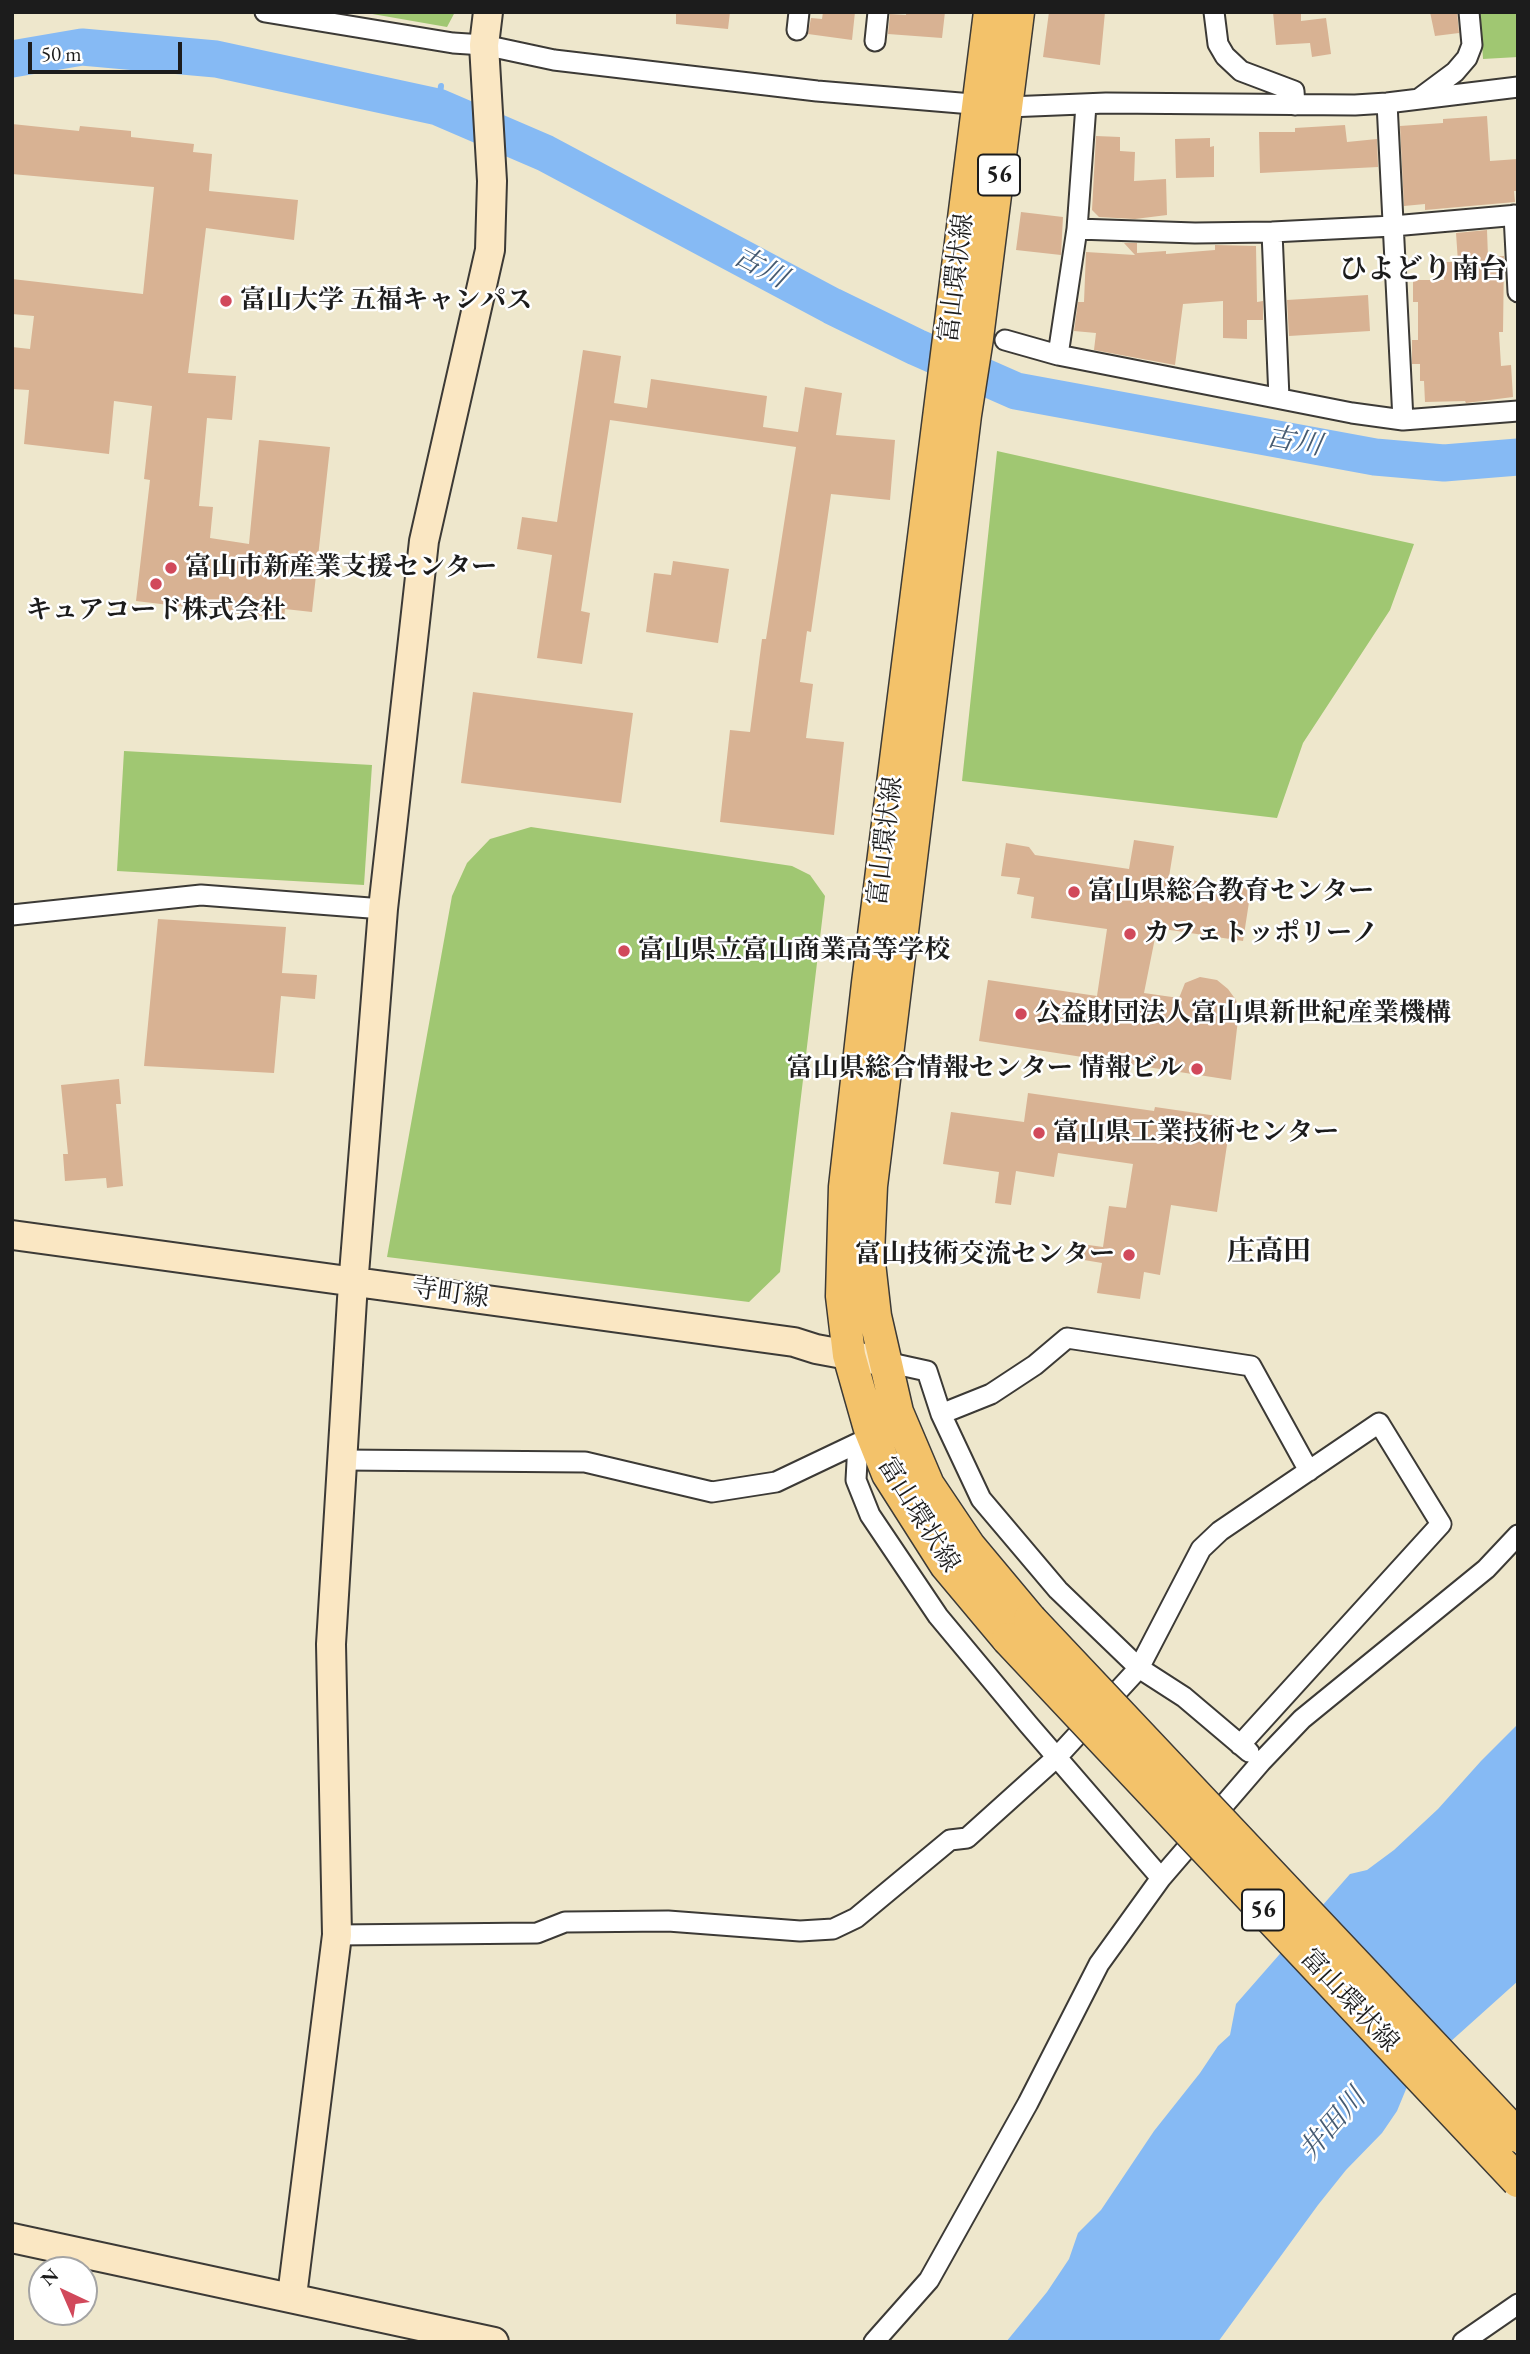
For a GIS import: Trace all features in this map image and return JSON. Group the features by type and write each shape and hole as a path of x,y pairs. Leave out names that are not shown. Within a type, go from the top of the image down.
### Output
{"main road":[{"name":"富山環状線","path":"990,12 994,106 978,335 953,409 868,983 845,1187 842,1296 849,1355 870,1429 888,1474 946,1564 1019,1629 1518,2136"},
{"name":"富山環状線","path":"994,106 1018,12"},
{"name":"富山環状線","path":"953,409 871,1186 868,1254 875,1316 897,1412 928,1485 970,1546 1019,1629 1518,2181"}],"street":[{"path":"265,12 453,43 485,57 554,60 817,91 994,106 1387,103 1518,87"},
{"path":"292,2296 337,1935 331,1644 354,1281 383,909 424,541 490,250 492,181 485,57 488,12"},
{"path":"875,41 878,12"},
{"path":"1214,12 1218,44 1225,56 1241,71 1294,91 1295,105"},
{"path":"1420,98 1455,72 1467,58 1472,45 1469,12"},
{"path":"1387,103 1403,420"},
{"path":"1058,355 1077,229 1086,105"},
{"path":"1077,229 1195,233 1272,232 1393,226 1516,215 1518,292"},
{"path":"1272,232 1279,398"},
{"path":"978,335 1058,355 1352,413 1403,420 1518,411"},
{"path":"12,915 201,895 383,909"},
{"name":"寺町線","path":"12,1236 794,1342 886,1362"},
{"path":"941,1414 991,1394 1035,1365 1067,1338 1251,1366 1309,1471"},
{"path":"886,1362 927,1371 941,1414 981,1499 1058,1590 1139,1668 1184,1698 1261,1762"},
{"path":"337,1935 537,1933 565,1922 668,1921 800,1931 833,1930 856,1918 950,1840 967,1838 1057,1757 1139,1668 1201,1549 1220,1531 1379,1423 1441,1524 1240,1745"},
{"path":"342,1460 585,1462 712,1492 776,1482 858,1443 856,1480 870,1515 938,1616 1161,1878"},
{"path":"874,2342 929,2280 1028,2103 1099,1964 1161,1878 1261,1762 1302,1719 1486,1569 1518,1535"},
{"path":"12,2238 131,2265 292,2296 406,2332 494,2342"},
{"path":"1463,2342 1518,2304"}],"green space":[{"path":"361,12 455,12 447,27"},
{"path":"1480,12 1518,12 1518,57 1483,59"},
{"path":"997,451 1414,544 1390,610 1303,743 1277,818 962,781"},
{"path":"124,751 372,765 364,885 117,871"},
{"path":"531,827 792,866 810,875 825,896 780,1272 749,1302 387,1257 452,896 467,863 490,839"}],"water":[{"name":"井田川","path":"1518,1724 1518,1981 1409,2082 1397,2111 1382,2133 1346,2170 1318,2205 1218,2342 1006,2342 1047,2292 1069,2259 1078,2233 1101,2210 1154,2131 1218,2046 1230,2035 1236,2004 1350,1874 1367,1870 1394,1850 1438,1809"}],"building":[{"path":"676,12 730,12 728,29 676,24"},
{"path":"823,12 855,12 852,40 808,34 811,18 822,19"},
{"path":"906,12 945,12 942,38 888,34 890,14 906,15"},
{"path":"1049,12 1105,12 1100,65 1043,57"},
{"path":"1273,12 1301,12 1301,21 1326,18 1331,54 1312,57 1310,43 1276,45"},
{"path":"1430,12 1457,12 1459,33 1435,36"},
{"path":"1487,116 1490,161 1518,159 1518,191 1514,191 1515,202 1425,210 1425,204 1404,206 1400,126"},
{"path":"12,124 79,131 80,126 131,131 131,137 194,144 193,152 212,154 209,191 298,200 294,240 206,228 188,373 236,376 232,420 207,418 199,506 213,507 210,538 249,544 259,440 330,447 312,612 285,609 284,619 136,601 150,480 144,479 152,406 114,401 109,454 24,444 29,390 12,389 12,347 30,349 34,316 12,314 12,279 143,294 154,187 12,174"},
{"path":"1345,125 1347,142 1377,139 1378,167 1260,173 1259,132 1295,132 1295,128"},
{"path":"1096,136 1120,137 1120,151 1135,152 1134,181 1166,179 1167,215 1135,219 1099,217 1092,210"},
{"path":"1210,138 1210,147 1214,146 1214,177 1176,178 1175,139"},
{"path":"1021,212 1063,217 1061,255 1016,250"},
{"path":"1487,230 1488,257 1504,256 1503,332 1499,332 1501,366 1511,365 1513,397 1466,403 1425,402 1424,381 1420,381 1420,364 1412,364 1412,340 1418,340 1418,302 1413,302 1413,280 1444,280 1444,262 1458,262 1456,233"},
{"path":"1124,243 1137,243 1137,253 1166,251 1166,254 1215,250 1215,245 1256,246 1257,302 1263,301 1263,320 1247,320 1247,339 1223,338 1223,301 1183,304 1175,365 1094,350 1096,333 1074,331 1078,302 1084,302 1086,252 1135,255"},
{"path":"1368,295 1370,331 1289,336 1287,300"},
{"path":"583,350 621,356 614,403 647,408 651,379 767,396 763,427 798,432 805,387 842,393 836,435 895,440 890,500 831,494 811,632 807,631 800,682 813,684 806,738 844,742 834,835 720,822 730,730 750,732 762,639 766,639 796,447 610,420 581,611 590,613 582,664 537,658 552,555 517,549 522,517 557,522"},
{"path":"673,561 729,569 718,643 646,632 654,573 671,575"},
{"path":"473,692 633,713 621,803 461,783"},
{"path":"1134,840 1174,846 1169,877 1251,889 1243,941 1157,928 1144,993 1179,998 1185,983 1200,977 1217,980 1228,989 1236,1000 1239,1011 1231,1080 979,1041 988,980 1097,996 1107,929 1031,918 1034,897 1017,894 1020,878 1001,876 1006,843 1029,847 1035,855 1129,869"},
{"path":"158,919 286,927 282,973 317,975 315,999 281,996 274,1073 144,1066"},
{"path":"119,1079 121,1104 116,1104 123,1186 107,1188 106,1178 65,1181 63,1154 68,1154 61,1085"},
{"path":"1028,1093 1154,1111 1155,1107 1231,1118 1217,1212 1171,1205 1160,1275 1144,1272 1140,1299 1097,1293 1102,1263 1072,1258 1074,1243 1103,1247 1109,1206 1126,1208 1133,1164 1058,1153 1054,1177 1016,1171 1011,1205 995,1203 999,1172 943,1164 951,1112 1024,1122"}],"waterway":[{"name":"古川","path":"12,59 82,47 216,59 438,107 545,153 832,306 1016,391 1375,457 1444,463 1518,457"},
{"path":"438,107 441,86"}],"place":[{"name":"富山大学 五福キャンパス","path":"226,301"},
{"name":"富山市新産業支援センター","path":"171,568"},
{"name":"キュアコード株式会社","path":"156,584"},
{"name":"富山県総合教育センター","path":"1074,892"},
{"name":"カフェトッポリーノ","path":"1130,934"},
{"name":"富山県立富山商業高等学校","path":"624,951"},
{"name":"公益財団法人富山県新世紀産業機構","path":"1021,1014"},
{"name":"富山県総合情報センター 情報ビル","path":"1197,1069"},
{"name":"富山県工業技術センター","path":"1039,1133"},
{"name":"富山技術交流センター","path":"1129,1255"}],"district":[{"name":"ひよどり南台","path":"1423,270"},
{"name":"庄高田","path":"1269,1252"}]}
